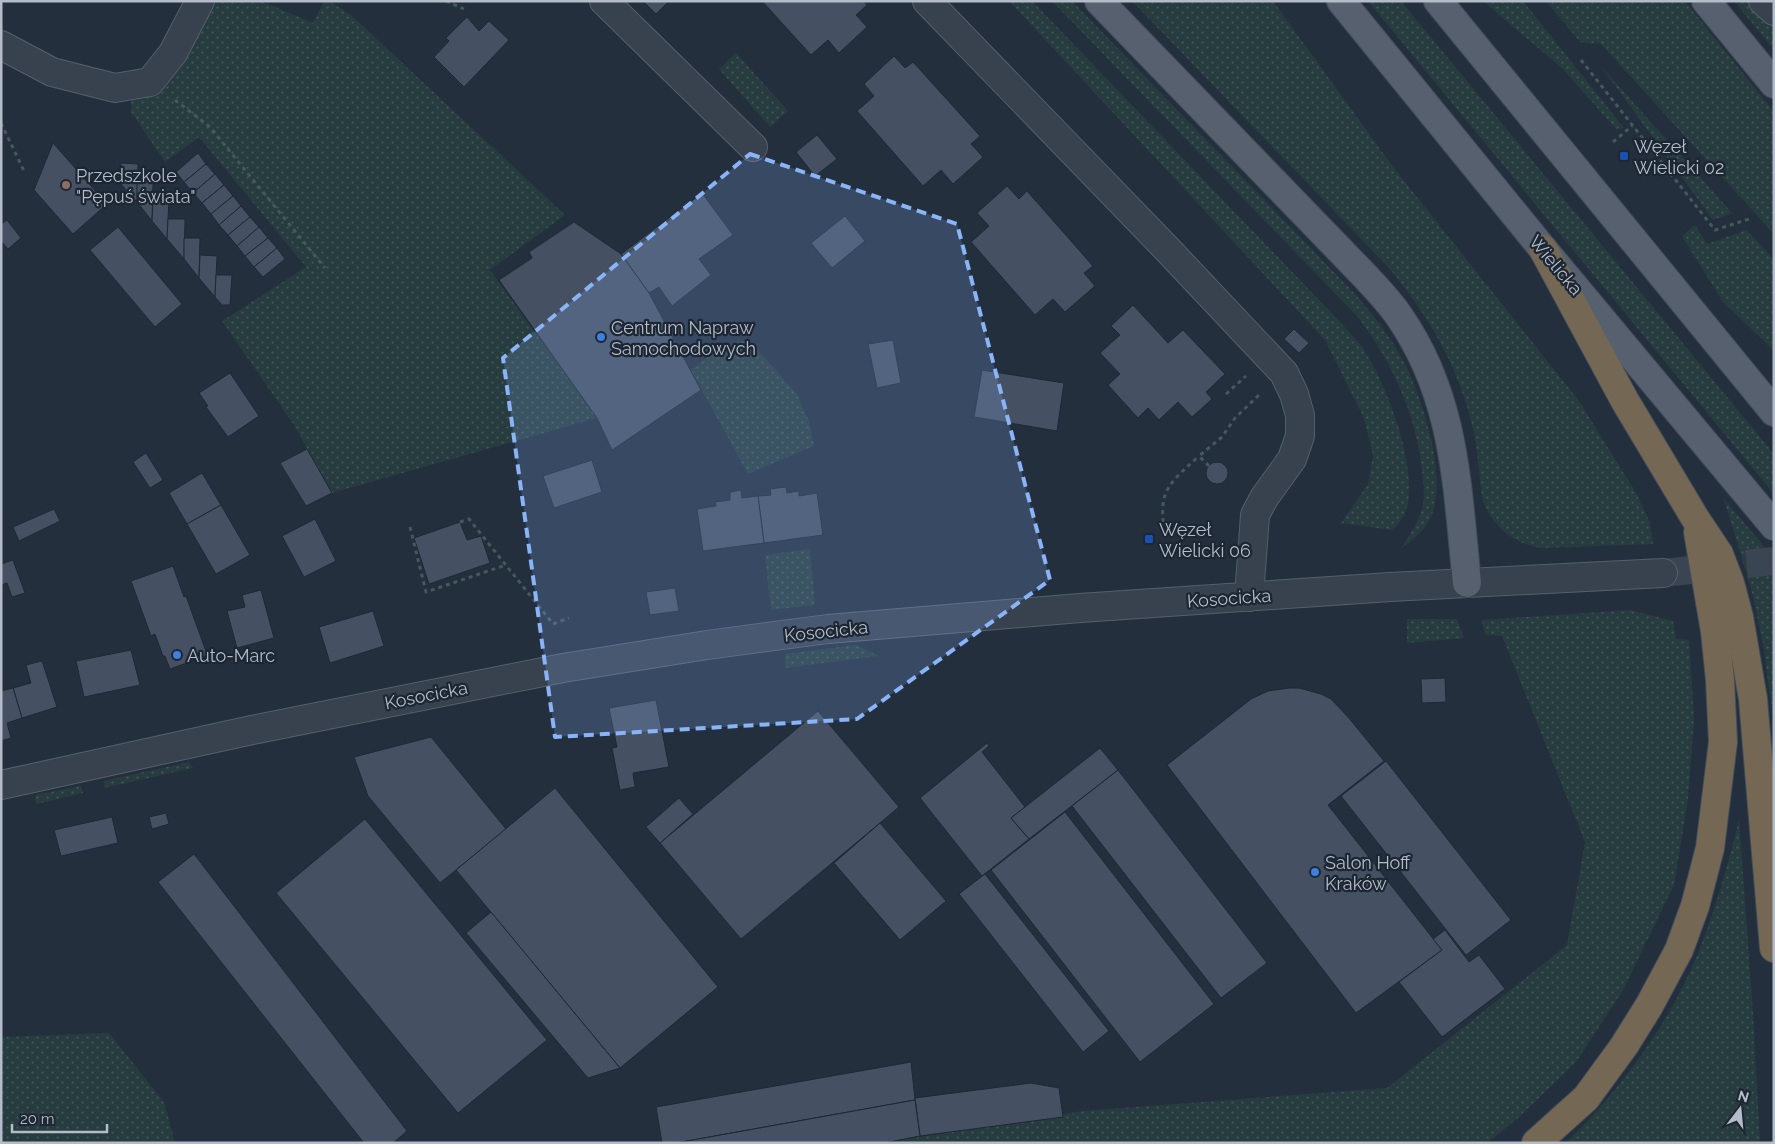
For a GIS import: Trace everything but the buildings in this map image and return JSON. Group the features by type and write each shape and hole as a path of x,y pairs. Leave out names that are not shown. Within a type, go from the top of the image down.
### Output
{"highway":[{"path":"1543,249 1625,401 1695,518 1719,554 1730,582 1748,661 1754,699 1774,948"},
{"path":"1536,1143 1586,1098 1650,1006 1679,950 1695,906 1710,848 1723,742 1715,631 1695,518"}],"main road":[{"path":"1099,1 1364,275 1399,315 1428,367 1441,399 1455,469 1467,583"},
{"name":"Wielicka","path":"1341,1 1543,249 1774,526"},
{"path":"1438,1 1774,412"},
{"path":"1706,1 1774,84"}],"street":[{"path":"1,45 52,72 115,88 150,82 173,53 200,1"},
{"path":"604,1 753,147"},
{"path":"927,1 1284,373 1300,415 1300,436 1292,459 1264,498 1256,515 1249,596"},
{"path":"1763,1 1774,11"},
{"name":"Kosocicka","path":"1,785 252,730 545,671 707,645 828,629 1249,596 1663,572"}],"path":[{"path":"446,1 464,9"},
{"path":"1581,60 1714,230 1748,219"},
{"path":"150,82 210,127 325,268"},
{"path":"1,123 24,170"},
{"path":"1613,142 1632,126"},
{"path":"1226,394 1247,375"},
{"path":"1166,546 1162,506 1165,492 1175,477 1222,437 1235,418 1260,394 1258,389"},
{"path":"1199,456 1209,466"},
{"path":"460,522 469,519 553,624 569,618"},
{"path":"410,527 426,592 506,565"}],"highlighted area":[{"path":"750,154 957,224 1050,580 857,719 555,737 503,358"}],"green space":[{"path":"212,1 261,1 313,23 324,1 330,1 351,15 565,215 490,270 597,418 332,493 294,425 222,321 306,267 199,137 165,162 131,112 131,101 157,91 167,84 189,48"},
{"path":"1009,1 1032,1 1363,348 1388,398 1406,457 1409,476 1408,504 1402,518 1392,530 1341,523 1368,484 1373,455 1364,418 1325,340"},
{"path":"1052,1 1072,1 1353,292 1375,317 1394,344 1412,380 1426,420 1436,465 1437,487 1434,506 1428,522 1419,534 1401,549 1417,522 1423,505 1422,470 1419,449 1408,409 1382,352 1358,317"},
{"path":"1132,1 1273,1 1393,167 1579,401 1636,493 1650,523 1653,544 1542,548 1524,544 1502,530 1486,508 1483,499 1474,433 1468,409 1452,365 1418,306 1389,268"},
{"path":"1368,1 1401,1 1774,454 1774,494"},
{"path":"1483,1 1523,1 1624,128 1616,129 1564,70"},
{"path":"1546,1 1685,1 1774,112 1774,234 1601,44 1580,42"},
{"path":"1734,1 1747,1 1774,27 1774,50"},
{"path":"736,53 788,111 770,127 719,69"},
{"path":"1600,65 1732,213 1713,220"},
{"path":"1695,225 1707,244 1747,230 1774,260 1774,352 1723,302 1682,236"},
{"path":"738,341 750,341 797,394 809,421 814,446 748,474 691,370 714,352"},
{"path":"1724,499 1774,558 1774,724 1763,644 1752,592"},
{"path":"810,549 815,605 771,610 765,555"},
{"path":"1630,610 1673,621 1676,639 1689,640 1694,719 1688,799 1674,885 1623,990 1576,1062 1518,1118 1487,1143 882,1143 1083,1111 1387,1088 1567,945 1585,842 1502,636 1485,635 1482,620"},
{"path":"1407,619 1457,619 1464,638 1407,643"},
{"path":"856,645 879,656 785,668 785,654"},
{"path":"189,762 193,768 104,788 104,781"},
{"path":"81,786 83,793 36,804 35,795"},
{"path":"1739,820 1760,1143 1566,1143 1587,1122 1625,1077 1643,1053 1674,1004 1705,935"},
{"path":"109,1033 164,1102 175,1143 1,1143 1,1037"}],"tunnel":[{"path":"1663,573 1774,561"}],"place":[{"name":"Węzeł Wielicki 02","path":"1624,156"},
{"name":"Przedszkole \"Pępuś świata\"","path":"66,185"},
{"name":"Centrum Napraw Samochodowych","path":"601,337"},
{"name":"Węzeł Wielicki 06","path":"1149,539"},
{"name":"Auto-Marc","path":"177,655"},
{"name":"Salon Hoff Kraków","path":"1315,872"}]}
